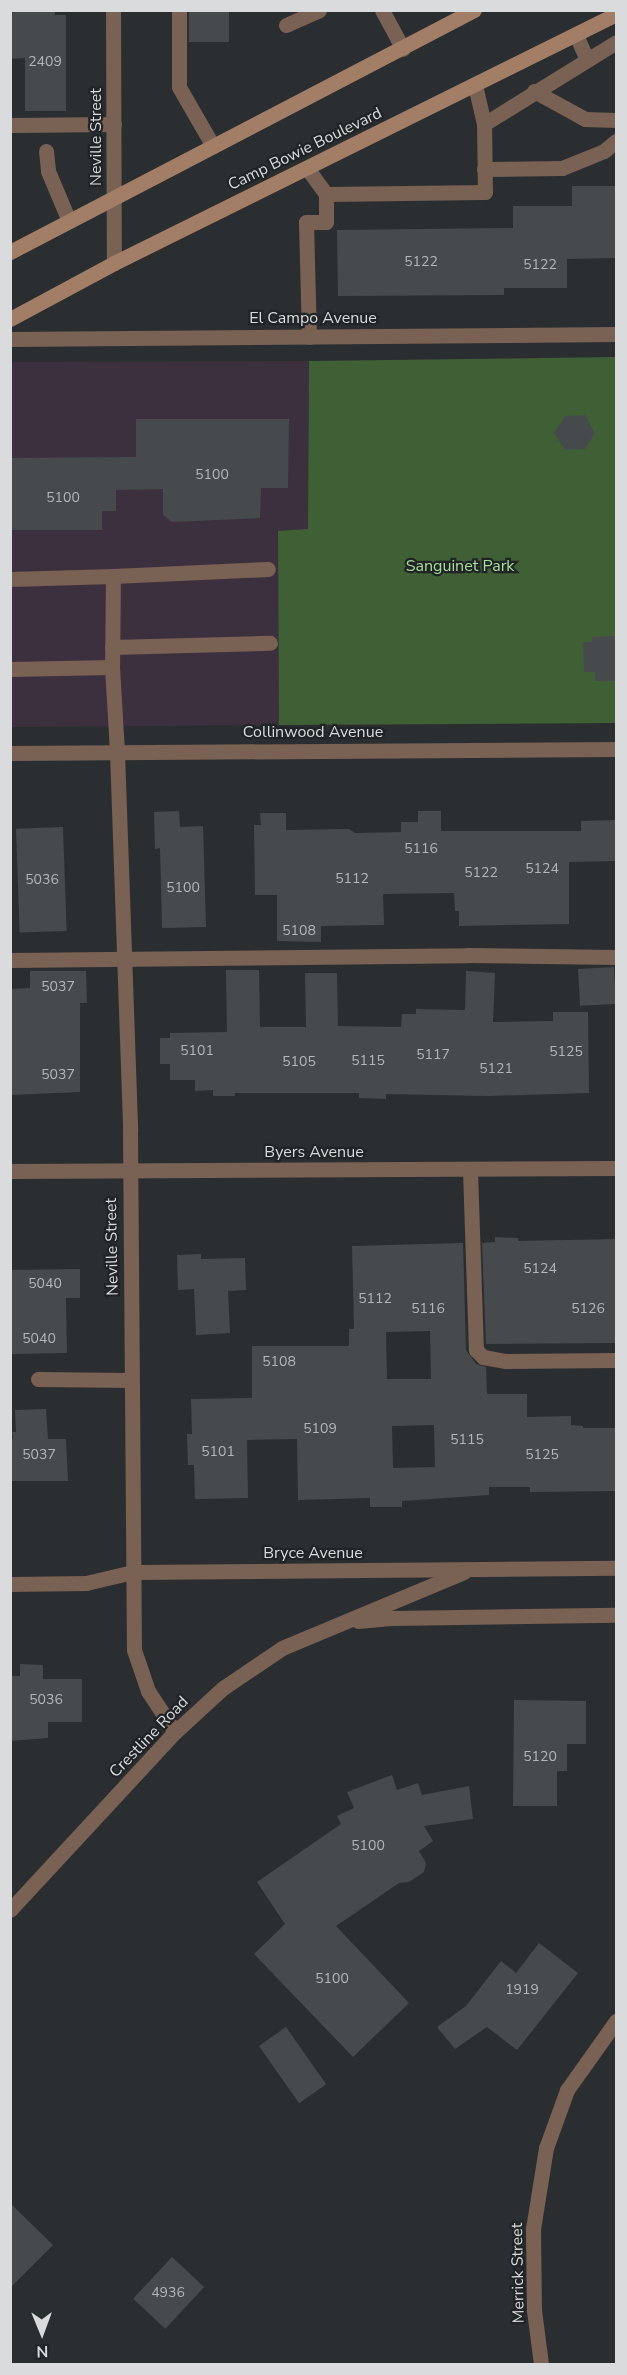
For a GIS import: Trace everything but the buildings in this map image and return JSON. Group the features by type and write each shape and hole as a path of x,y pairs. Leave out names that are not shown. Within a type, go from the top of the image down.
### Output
{"main road":[{"path":"10,252 474,10"},
{"name":"Camp Bowie Boulevard","path":"10,319 114,263 616,14"}],"street":[{"name":"Neville Street","path":"113,10 114,263"},
{"path":"179,10 179,87 213,146"},
{"path":"286,25 319,10"},
{"path":"382,10 403,49"},
{"path":"576,35 586,60"},
{"path":"484,124 616,42"},
{"path":"326,194 484,192 484,124 475,85"},
{"path":"534,91 585,119 616,120"},
{"path":"10,125 114,124"},
{"path":"484,169 562,168 604,151 616,141"},
{"path":"46,151 48,171 69,221"},
{"path":"307,168 326,194 326,222 306,222 309,336"},
{"name":"El Campo Avenue","path":"10,339 616,334"},
{"path":"10,579 268,569"},
{"name":"Neville Street","path":"113,576 112,667 130,1131 134,1650 148,1691 175,1732"},
{"path":"112,647 270,643"},
{"path":"10,669 112,667"},
{"name":"Collinwood Avenue","path":"10,753 616,749"},
{"path":"10,960 616,957"},
{"name":"Byers Avenue","path":"10,1171 616,1168"},
{"path":"470,1170 476,1350 483,1357 505,1361 616,1360"},
{"path":"39,1379 131,1380"},
{"name":"Bryce Avenue","path":"10,1584 86,1583 133,1572 616,1568"},
{"name":"Crestline Road","path":"10,1910 175,1732 223,1688 282,1648 470,1570"},
{"path":"340,1623 391,1618 616,1615"},
{"name":"Merrick Street","path":"541,2364 534,2310 533,2229 546,2148 567,2090 616,2021"}],"shaded area":[{"path":"309,361 308,530 278,531 279,725 11,727 10,362"}],"green space":[{"name":"Sanguinet Park","path":"616,357 616,723 279,725 278,531 308,529 309,361"}]}
